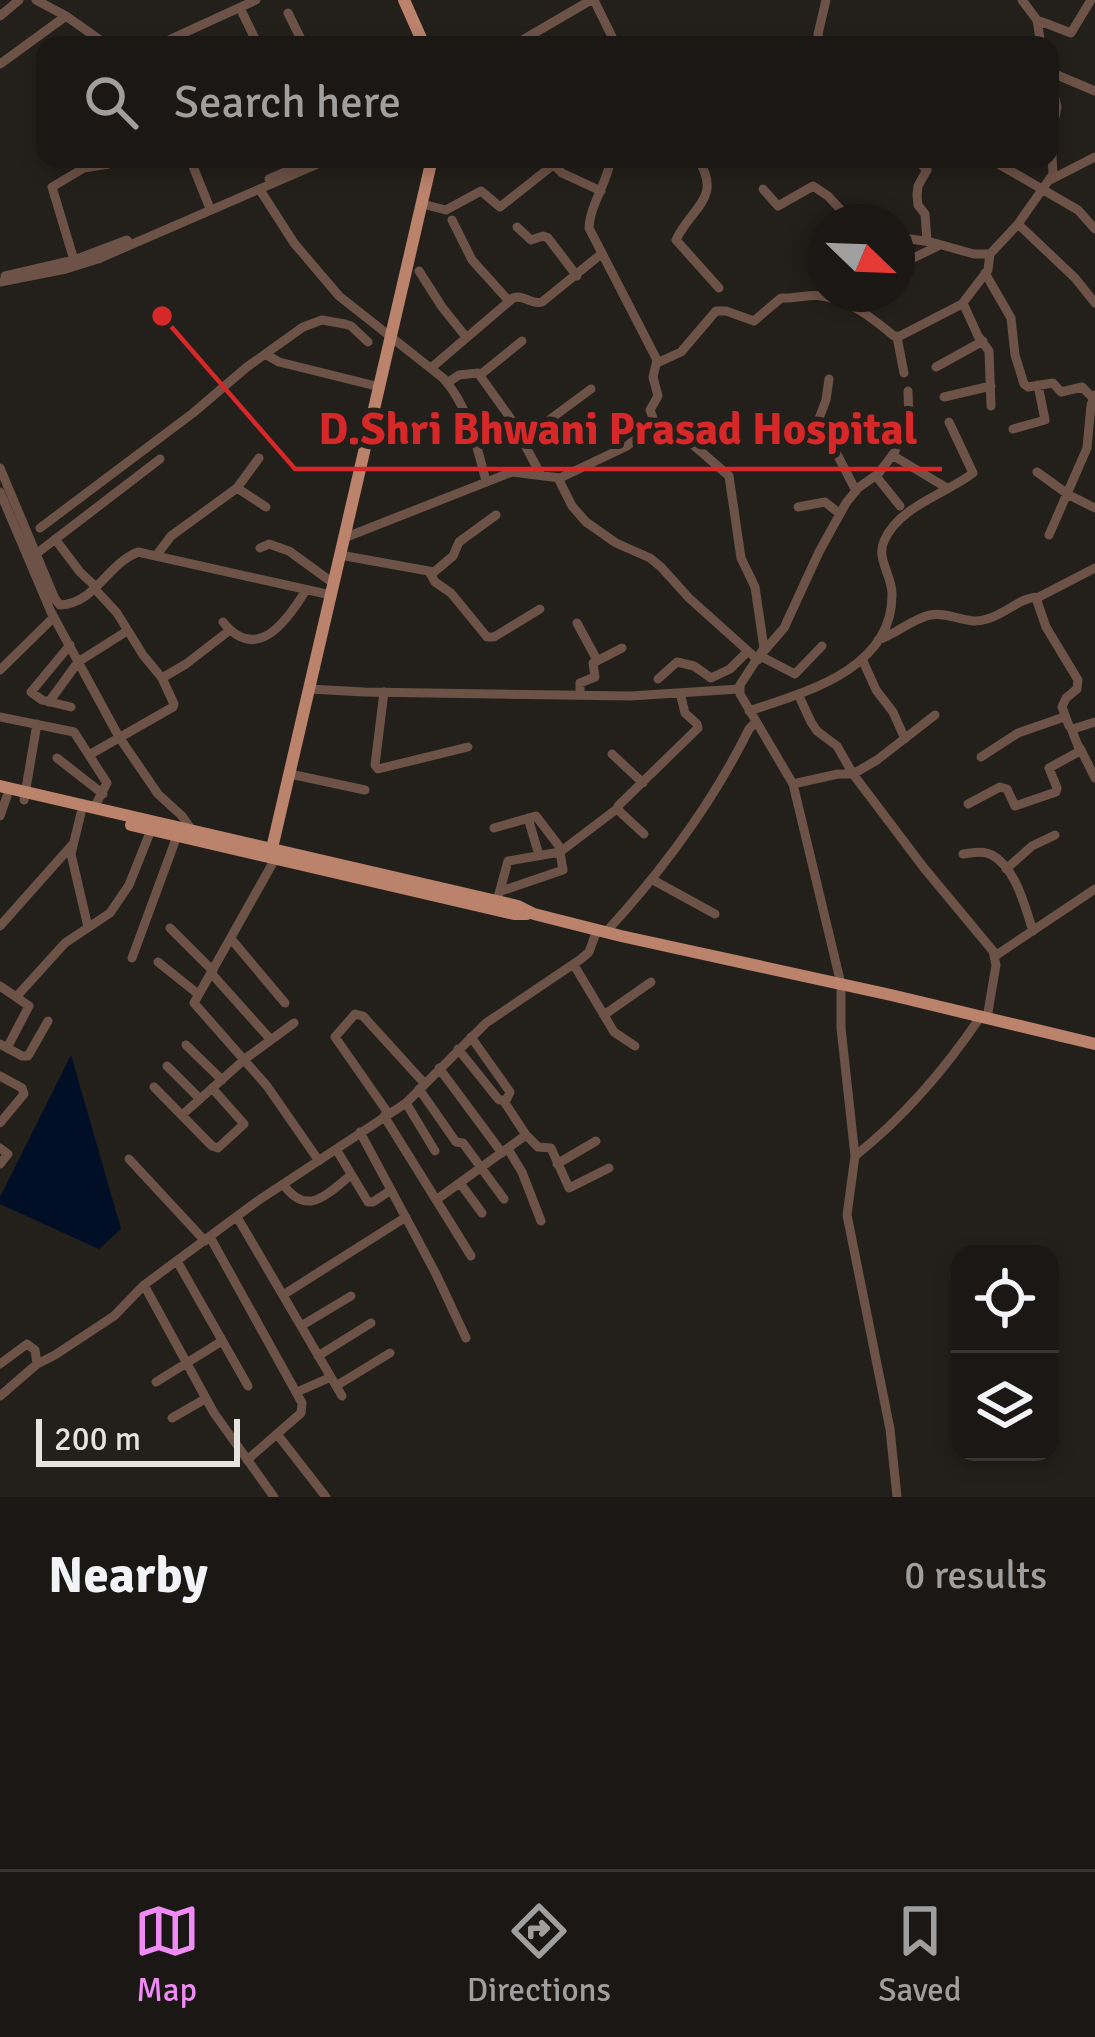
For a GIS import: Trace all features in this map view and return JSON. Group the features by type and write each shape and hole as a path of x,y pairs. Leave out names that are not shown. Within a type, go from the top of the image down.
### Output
{"main road":[{"path":"404,0 420,36"},
{"path":"273,855 430,168"},
{"path":"2,792 514,914 534,914"},
{"path":"88,810 177,836 193,835"},
{"path":"273,855 499,896 534,914 602,931 1095,1044"}],"street":[{"path":"0,16 20,0"},
{"path":"36,0 91,36"},
{"path":"178,36 256,0"},
{"path":"527,36 576,3 592,0 611,36"},
{"path":"820,36 826,0"},
{"path":"1022,0 1037,20 1040,36"},
{"path":"1037,20 1071,33 1092,4"},
{"path":"240,8 253,36"},
{"path":"288,13 300,36"},
{"path":"38,36 66,16"},
{"path":"0,64 36,38"},
{"path":"1059,78 1095,91"},
{"path":"897,337 963,303 989,267 990,254 1052,179 1095,157"},
{"path":"74,260 52,187 84,168"},
{"path":"193,168 208,206"},
{"path":"0,280 74,260 295,168"},
{"path":"0,280 98,259 309,168"},
{"path":"422,204 446,210 482,191 500,207 543,168"},
{"path":"557,168 602,191"},
{"path":"608,168 588,224 600,255 655,353 658,363 653,377 658,396 650,410 655,423"},
{"path":"702,168 709,181 707,194 676,241 719,288"},
{"path":"925,168 917,195 925,214 927,241"},
{"path":"1005,168 1085,215 1095,229"},
{"path":"1052,168 1052,179"},
{"path":"763,189 778,206 815,187 835,204"},
{"path":"260,190 294,243 339,296 431,368 461,401 486,481"},
{"path":"452,220 472,260 509,302"},
{"path":"1018,224 1095,303"},
{"path":"517,227 531,240 548,238 577,276"},
{"path":"915,239 990,254"},
{"path":"915,257 940,245"},
{"path":"431,368 509,302 519,296 542,302 600,255"},
{"path":"419,271 466,337"},
{"path":"985,273 1011,318 1022,382 1028,387 1053,383 1061,392 1082,387 1094,396 1087,448 1049,536"},
{"path":"658,363 682,352 716,310 754,321 781,298 818,296 851,304 897,337 904,373"},
{"path":"963,303 991,357 992,406"},
{"path":"40,528 304,327 322,320 349,325 368,342"},
{"path":"480,375 522,341"},
{"path":"936,367 983,341"},
{"path":"265,354 279,362 380,387"},
{"path":"447,383 459,374 480,375 541,475"},
{"path":"829,379 815,429 837,454 856,491"},
{"path":"1013,429 1045,420 1038,385"},
{"path":"944,397 991,386"},
{"path":"522,440 591,388"},
{"path":"739,689 784,628 840,514 892,455 909,421 908,391"},
{"path":"749,711 824,683 863,661 877,641 891,609 891,579 881,559 881,546 897,522 973,473 949,422"},
{"path":"344,538 518,471 558,478 627,446 655,423 666,425 729,476 742,558 754,587 760,656"},
{"path":"892,455 947,488"},
{"path":"155,556 170,536 237,488 260,458"},
{"path":"36,554 160,459"},
{"path":"0,469 55,599 55,611"},
{"path":"1037,472 1095,508"},
{"path":"876,476 900,506"},
{"path":"558,478 586,522 655,561 748,651 795,674 822,646"},
{"path":"237,488 266,507"},
{"path":"0,493 70,645 158,794 182,816 193,835"},
{"path":"798,507 825,502 840,514"},
{"path":"340,555 430,573 453,556 459,542 496,515"},
{"path":"55,539 117,613 162,678 174,706 89,755"},
{"path":"260,548 282,547 332,589"},
{"path":"0,670 55,611 80,602 138,552 306,590 332,589"},
{"path":"877,641 926,616 977,622 1004,614 1031,596 1039,597 1095,568"},
{"path":"430,573 487,637 539,610"},
{"path":"162,678 186,664 226,626 235,636 272,634 306,590"},
{"path":"1039,597 1046,627 1078,680 1063,703 1064,717 1095,778"},
{"path":"577,623 597,660"},
{"path":"49,702 80,661 127,631"},
{"path":"70,645 32,688 33,694 70,707"},
{"path":"580,694 580,683 594,678 592,664 622,648"},
{"path":"658,679 677,662 694,666 711,678 730,669 748,651"},
{"path":"863,661 905,739"},
{"path":"309,689 632,696 739,689"},
{"path":"739,689 793,784 842,984 841,1028 855,1156 847,1199 848,1230 890,1429 897,1497"},
{"path":"384,692 378,769 468,747"},
{"path":"499,896 507,862 561,851 618,808 698,728 685,713 680,693"},
{"path":"798,694 817,731 837,746 924,868 995,956"},
{"path":"793,784 854,774 935,715"},
{"path":"0,717 74,732 107,783 72,844 0,926"},
{"path":"981,757 1018,733 1064,717"},
{"path":"0,1396 38,1364 114,1316 144,1285 237,1216 406,1103 500,1012 589,952 602,931 653,880 756,722"},
{"path":"1071,728 1095,722"},
{"path":"25,796 37,724"},
{"path":"968,804 1000,787 1015,806 1053,794 1057,788 1049,768 1080,748"},
{"path":"612,754 643,783"},
{"path":"57,758 103,794"},
{"path":"290,775 365,790"},
{"path":"0,816 2,792"},
{"path":"618,808 644,834"},
{"path":"494,828 536,816 561,851 563,870 499,896"},
{"path":"528,818 539,855"},
{"path":"17,996 64,943 110,913 120,901 152,830"},
{"path":"1006,869 1032,846 1054,835"},
{"path":"132,958 177,836"},
{"path":"72,844 88,927"},
{"path":"963,854 988,853 1006,869 1033,931"},
{"path":"273,855 195,1005 245,1059 319,1161"},
{"path":"653,880 715,914"},
{"path":"855,1156 894,1124 984,1017 995,956 1095,889"},
{"path":"170,928 271,1040"},
{"path":"232,940 285,1003"},
{"path":"158,962 198,994"},
{"path":"574,965 618,1037 635,1046"},
{"path":"604,1015 652,982"},
{"path":"0,986 29,1008 3,1046 28,1055 49,1021"},
{"path":"471,1256 335,1037 355,1014 363,1016 421,1086 456,1142 464,1142 504,1199"},
{"path":"182,1115 245,1059 295,1023"},
{"path":"471,1037 510,1092 505,1100"},
{"path":"186,1045 222,1080"},
{"path":"458,1049 499,1100 505,1100"},
{"path":"167,1066 200,1099"},
{"path":"439,1068 522,1172 541,1221"},
{"path":"0,1076 24,1091 0,1123"},
{"path":"154,1087 212,1146 220,1147 244,1124 212,1088"},
{"path":"505,1100 526,1135 538,1147 549,1146 567,1187 572,1189 609,1168"},
{"path":"0,1103 11,1110"},
{"path":"406,1103 435,1151"},
{"path":"364,1129 466,1338"},
{"path":"436,1199 526,1135"},
{"path":"557,1164 596,1142"},
{"path":"0,1148 8,1154 0,1164"},
{"path":"336,1149 368,1202 391,1190"},
{"path":"129,1160 207,1239 302,1403 301,1412 247,1460"},
{"path":"284,1184 295,1198 310,1202 351,1175"},
{"path":"460,1183 482,1213"},
{"path":"237,1216 336,1386"},
{"path":"283,1294 406,1217"},
{"path":"177,1261 248,1386"},
{"path":"144,1285 205,1399 274,1497"},
{"path":"301,1326 351,1296"},
{"path":"318,1356 370,1323"},
{"path":"156,1382 222,1341"},
{"path":"0,1344 15,1352"},
{"path":"0,1364 27,1344 38,1364"},
{"path":"297,1392 336,1386 390,1353"},
{"path":"172,1418 205,1399"},
{"path":"277,1434 326,1497"}],"water":[{"path":"71,1055 121,1229 99,1249 0,1204"}],"place":[{"name":"D.Shri Bhwani Prasad Hospital","path":"162,316"}]}
